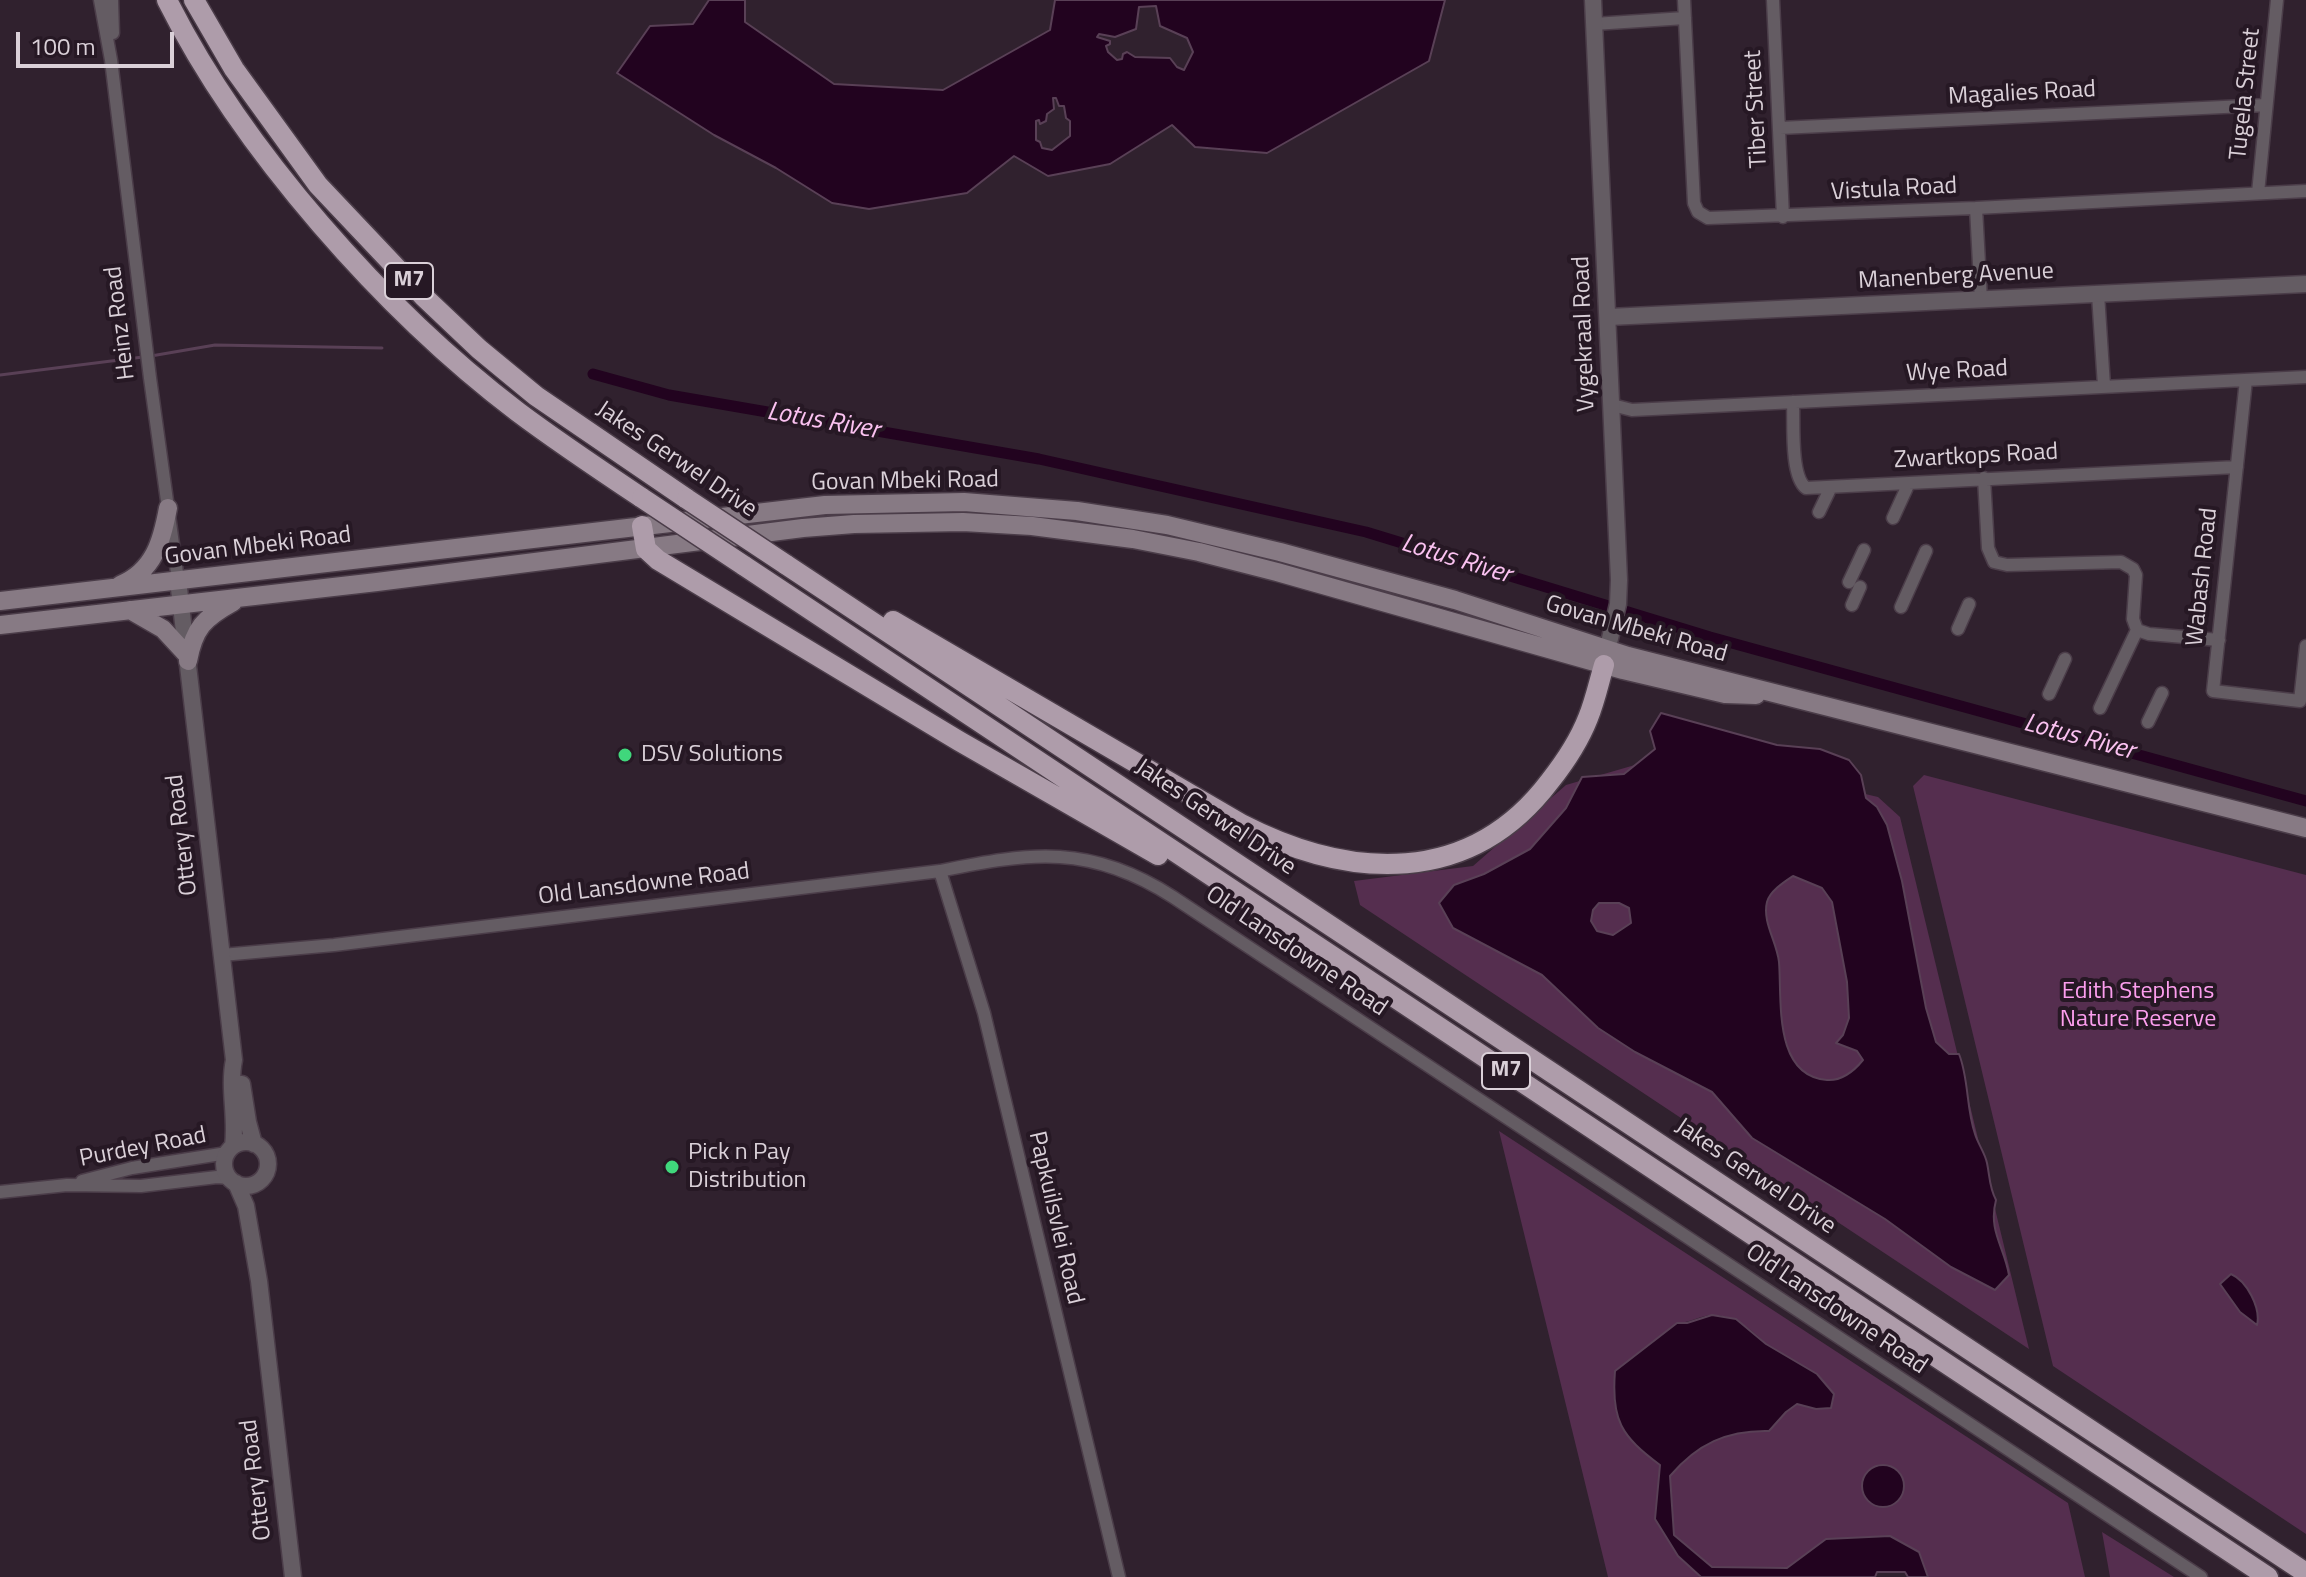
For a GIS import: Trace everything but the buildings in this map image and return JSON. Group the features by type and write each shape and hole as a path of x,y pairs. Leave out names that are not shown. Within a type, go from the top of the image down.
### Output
{"highway":[{"name":"Jakes Gerwel Drive","path":"167,0 213,79 257,143 346,251 402,312 461,366 517,411 642,498 2268,1577"},
{"name":"Jakes Gerwel Drive","path":"194,0 234,69 310,174 423,296 479,349 536,396 2306,1573"},
{"path":"642,526 646,549 658,560 959,741 1308,940"},
{"path":"791,568 861,602 1241,824 1291,848 1368,865 1393,865 1447,857 1492,836 1533,804 1566,760 1588,719 1606,657"}],"main road":[{"name":"Govan Mbeki Road","path":"0,601 855,503 964,502 1077,511 1178,527 1455,600 1606,657"},
{"path":"114,587 138,575 152,560 162,539 168,508"},
{"name":"Govan Mbeki Road","path":"0,625 854,524 963,522 1075,531 1199,552 1606,657 1725,694 1790,696 2306,828"},
{"path":"188,658 196,630 239,598"},
{"path":"129,610 163,629 188,658"}],"street":[{"name":"Heinz Road","path":"100,0 111,60 178,580"},
{"name":"Heinz Road","path":"111,60 112,0"},
{"name":"Vygekraal Road","path":"1593,0 1609,317 1617,610 1606,657"},
{"name":"Vistula Road","path":"1684,0 1694,203 1698,212 1708,218 2306,191"},
{"name":"Tiber Street","path":"1773,0 1783,217"},
{"name":"Tugela Street","path":"2258,193 2277,0"},
{"path":"1594,24 1685,18"},
{"name":"Magalies Road","path":"1780,128 2266,105"},
{"path":"1976,208 1981,300"},
{"name":"Manenberg Avenue","path":"1609,317 2306,284"},
{"path":"2098,294 2104,386"},
{"name":"Wye Road","path":"1612,405 1632,410 2306,377"},
{"name":"Wabash Road","path":"2246,380 2213,691 2300,701 2306,646"},
{"name":"Zwartkops Road","path":"1793,402 1797,476 1806,488 2237,467"},
{"path":"1984,478 1988,548 1994,562 2007,565 2115,561 2133,569 2137,583 2133,619 2137,630 2100,708"},
{"path":"1893,518 1909,483"},
{"path":"1819,512 1831,487"},
{"path":"1852,605 1854,584 1864,550"},
{"path":"1901,607 1926,551"},
{"name":"Ottery Road","path":"178,580 234,1060 231,1076 236,1120 230,1150"},
{"path":"1958,629 1969,604"},
{"path":"2137,630 2149,634 2219,640"},
{"path":"2049,694 2065,659"},
{"path":"2148,722 2162,693"},
{"name":"Old Lansdowne Road","path":"222,955 334,945 940,871 1022,856 1060,856 1099,862 1152,883 2201,1577"},
{"name":"Papkuilsvlei Road","path":"940,871 984,1013 1119,1577"},
{"name":"Ottery Road","path":"234,1060 241,1075 254,1144"},
{"path":"240,1143 254,1144 265,1153 268,1167 262,1179 250,1186 232,1181 224,1162 230,1150 240,1143"},
{"name":"Purdey Road","path":"67,1185 132,1168 230,1150"},
{"name":"Purdey Road","path":"0,1192 67,1185 141,1186 208,1178 232,1181"},
{"name":"Ottery Road","path":"259,1281 262,1262 257,1201 262,1179"},
{"name":"Ottery Road","path":"232,1181 246,1206 259,1281 293,1577"}],"green space":[{"path":"1683,751 1878,797 1900,817 2029,1349 1360,905 1354,881 1473,866 1566,785"},
{"name":"Edith Stephens Nature Reserve","path":"1924,775 2306,875 2306,1534 2053,1366 1913,786"},
{"path":"1499,1131 2068,1503 2085,1577 1928,1577 1919,1552 1826,1539 1787,1568 1712,1567 1674,1535 1670,1476 1691,1455 1714,1441 1739,1433 1769,1431 1797,1404 1816,1409 1785,1366 1758,1337 1744,1325 1713,1315 1677,1323 1615,1371 1614,1388 1621,1426 1636,1445 1660,1465 1655,1519 1678,1556 1701,1577 1608,1577"},
{"path":"2102,1532 2174,1577 2110,1577"}],"shaded area":[{"path":"709,0 745,0 745,22 834,84 943,90 1050,30 1055,0 1445,0 1429,61 1267,153 1195,147 1172,125 1110,164 1048,176 1014,156 967,193 869,209 832,203 714,135 617,73 650,26 693,24","holes":["1156,6 1160,26 1187,38 1193,52 1184,70 1170,58 1135,57 1127,52 1117,60 1108,52 1106,46 1110,41 1097,37 1099,34 1115,37 1136,29 1139,7","1053,98 1059,106 1064,106 1066,118 1070,121 1070,136 1052,150 1042,148 1036,140 1036,121 1039,120 1040,124 1046,121 1047,114 1054,109"]},
{"path":"1661,713 1777,745 1820,749 1849,760 1861,775 1866,798 1877,807 1887,825 1936,1042 1949,1054 1959,1054 1962,1064 1972,1124 1986,1159 1996,1200 1995,1230 2009,1275 1995,1290 1951,1267 1885,1219 1752,1138 1712,1092 1635,1052 1598,1028 1542,975 1453,928 1439,903 1454,885 1484,874 1530,849 1566,808 1582,777 1624,774 1655,749 1650,731","holes":["1793,876 1822,888 1832,902 1847,982 1849,1018 1843,1035 1836,1043 1857,1051 1863,1060 1838,1079 1827,1080 1810,1075 1797,1065 1784,1034 1779,962 1766,910 1771,894","1599,903 1619,903 1629,908 1631,923 1613,935 1597,931 1591,921 1593,910"]},
{"path":"2231,1274 2252,1296 2257,1325 2240,1312 2220,1284"},
{"path":"1712,1315 1736,1319 1766,1344 1817,1374 1834,1394 1831,1408 1816,1409 1797,1404 1769,1431 1726,1436 1691,1455 1670,1476 1674,1535 1712,1567 1787,1568 1826,1539 1890,1536 1919,1552 1928,1577 1908,1577 1905,1572 1877,1572 1875,1577 1701,1577 1678,1556 1655,1519 1660,1465 1636,1445 1621,1426 1615,1402 1615,1371 1677,1323"},
{"path":"1883,1465 1898,1471 1904,1486 1898,1501 1883,1507 1868,1501 1862,1486 1868,1471"}],"waterway":[{"path":"151,356 215,345 382,348"},
{"path":"0,375 143,357"},
{"name":"Lotus River","path":"593,374 669,395 1039,459 1366,532 1710,637 2306,801"}],"place":[{"name":"DSV Solutions","path":"625,755"},
{"name":"Pick n Pay Distribution","path":"672,1167"}]}
